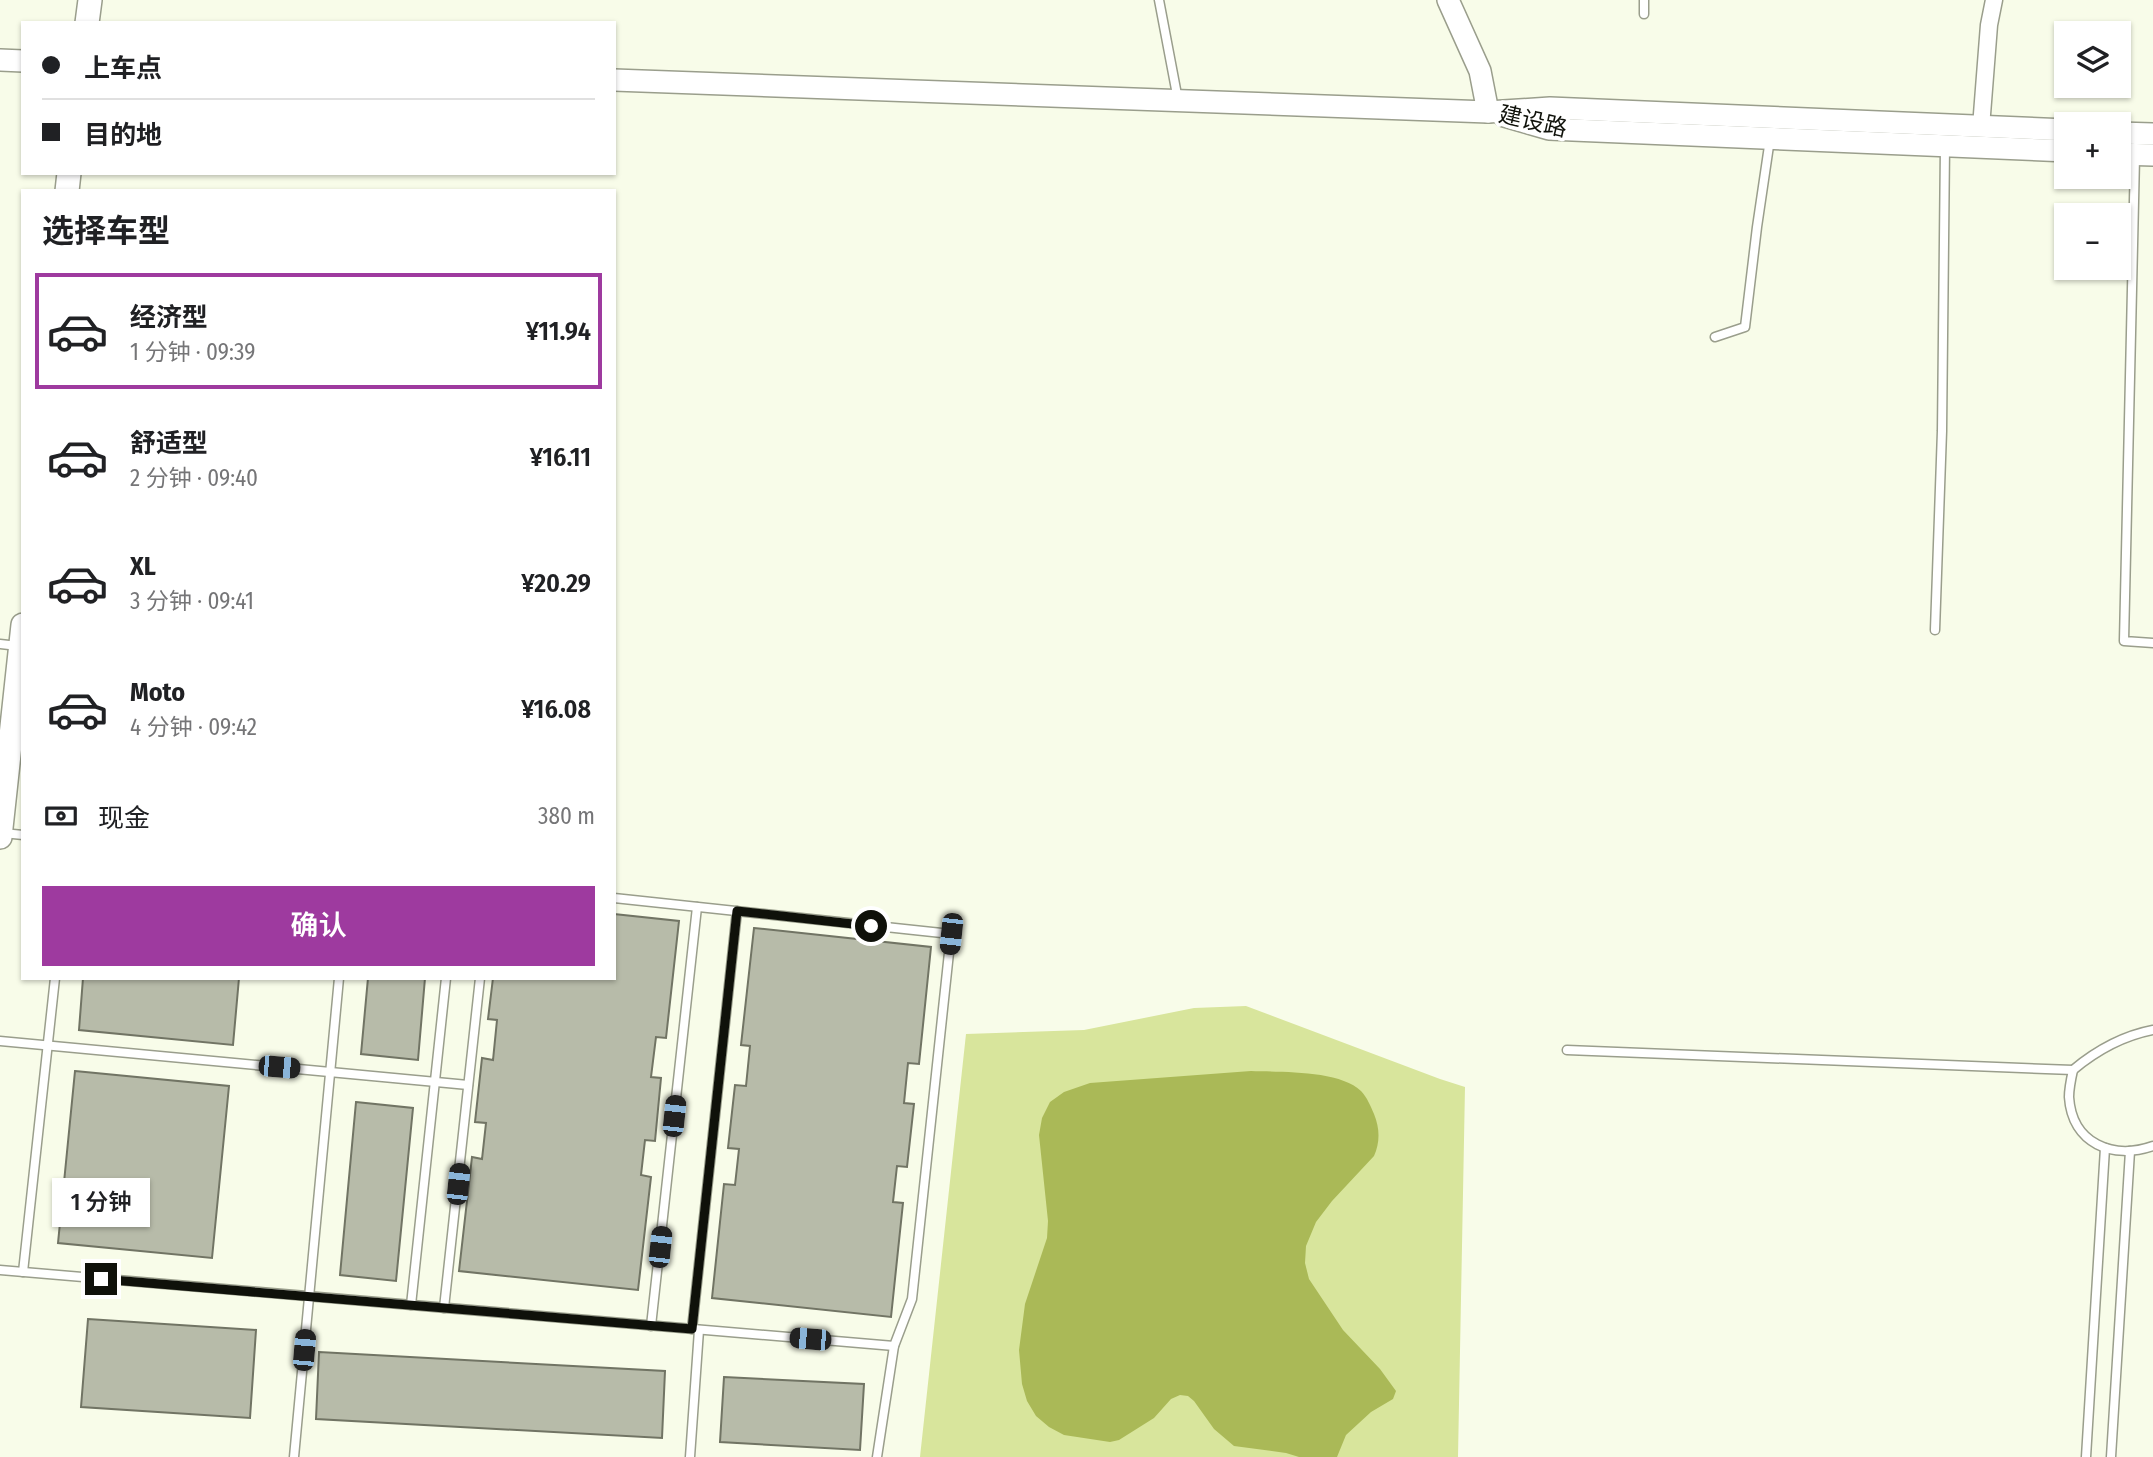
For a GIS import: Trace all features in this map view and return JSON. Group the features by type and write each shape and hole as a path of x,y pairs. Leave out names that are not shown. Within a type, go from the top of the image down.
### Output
{"main road":[{"path":"87,21 90,0"},
{"path":"0,835 14,638"}],"street":[{"path":"616,80 1488,112 1480,71 1448,0"},
{"path":"1981,127 1989,25 1994,0"},
{"path":"0,60 21,61"},
{"name":"建设路","path":"1488,112 1550,108 2054,130"},
{"name":"建设路","path":"1488,112 1549,129 2054,150"},
{"path":"2131,133 2153,134"}],"lane":[{"path":"1159,0 1178,100"},
{"path":"1644,0 1644,14"},
{"path":"1715,337 1745,327 1770,139"},
{"path":"1935,630 1942,431 1945,146"},
{"path":"2136,154 2124,641 2153,643"},
{"path":"0,835 21,835"},
{"path":"616,898 951,934 912,1298 894,1346 877,1457"},
{"path":"651,1326 696,907"},
{"path":"690,1457 695,1329 737,911"},
{"path":"23,1272 55,980"},
{"path":"294,1457 339,980"},
{"path":"411,1305 446,980"},
{"path":"444,1308 480,980"},
{"path":"1567,1050 2073,1070 2107,1045 2153,1030"},
{"path":"0,1041 468,1084"},
{"path":"2073,1070 2069,1093 2074,1118 2090,1142 2105,1148 2130,1151 2153,1146"},
{"path":"2086,1457 2105,1148"},
{"path":"2111,1457 2130,1151"},
{"path":"0,1270 894,1346"}],"shaded area":[{"path":"1246,1006 1465,1087 1458,1457 920,1457 966,1034 1084,1030 1194,1008"},
{"path":"1251,1071 1293,1072 1339,1079 1361,1091 1373,1111 1378,1135 1374,1156 1316,1222 1306,1246 1305,1263 1309,1279 1343,1330 1380,1369 1396,1391 1393,1399 1371,1412 1346,1435 1337,1457 1299,1457 1234,1446 1214,1429 1194,1401 1188,1396 1180,1395 1171,1399 1154,1418 1119,1440 1110,1442 1064,1435 1049,1427 1036,1416 1027,1401 1022,1384 1019,1350 1025,1304 1047,1238 1048,1221 1039,1135 1042,1118 1050,1102 1064,1092 1090,1083"}],"building":[{"path":"616,914 679,921 666,1038 656,1037 651,1077 661,1078 655,1141 645,1140 641,1175 651,1177 638,1290 459,1271 472,1157 482,1159 486,1123 475,1122 482,1058 493,1060 497,1020 488,1019 493,980 616,980"},
{"path":"754,928 931,947 919,1064 908,1063 904,1103 914,1104 907,1167 897,1166 893,1202 903,1203 891,1317 712,1298 724,1184 735,1185 739,1149 728,1148 735,1085 746,1086 750,1046 741,1045"},
{"path":"83,980 239,980 233,1045 79,1030"},
{"path":"368,980 425,980 418,1060 361,1054"},
{"path":"75,1071 229,1086 212,1258 58,1243"},
{"path":"356,1102 413,1108 396,1281 340,1275"},
{"path":"88,1319 256,1330 250,1418 81,1407"},
{"path":"319,1352 665,1371 662,1438 316,1419"},
{"path":"724,1377 864,1384 860,1450 720,1442"}],"route":[{"path":"101,1279 692,1329 737,911 871,926"}]}
